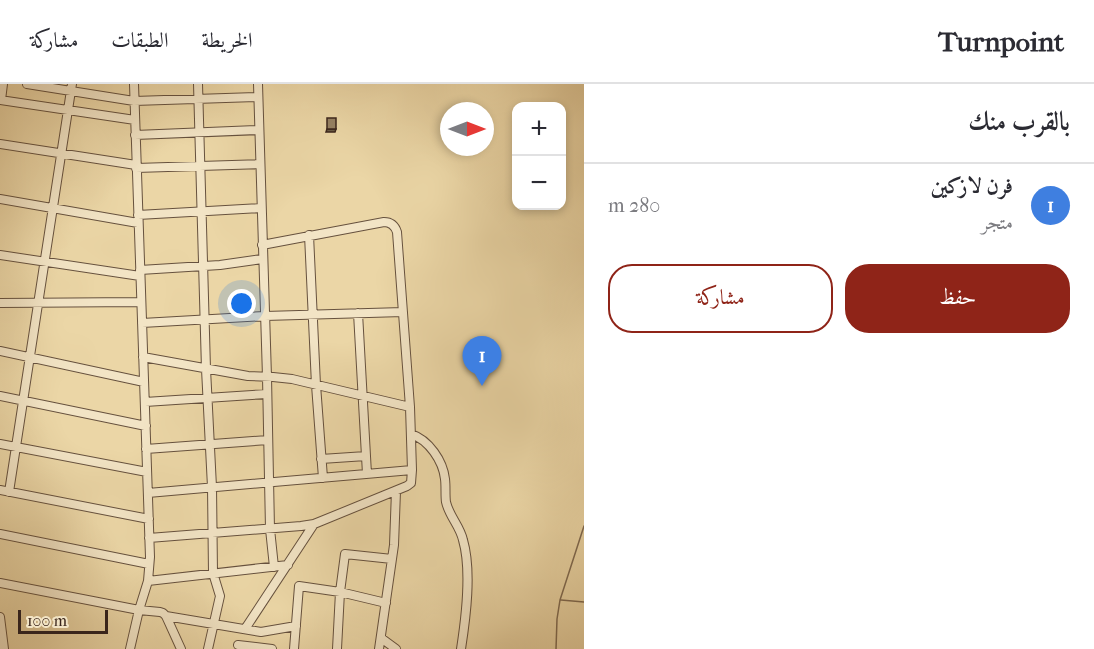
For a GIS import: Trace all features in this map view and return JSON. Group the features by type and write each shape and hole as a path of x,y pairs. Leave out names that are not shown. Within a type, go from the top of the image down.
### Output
{"street":[{"path":"3,84 0,100 135,120"},
{"path":"27,84 71,87 134,101 258,97"},
{"path":"130,649 148,581 149,564 134,84"},
{"path":"198,84 213,573 219,596 208,649"},
{"path":"258,84 270,529 274,567"},
{"path":"71,87 24,401 5,491 149,519"},
{"path":"135,135 259,130"},
{"path":"0,144 136,166 260,164"},
{"path":"0,199 138,219 202,211 261,208"},
{"path":"149,538 314,524 411,483 410,407 397,232 392,225 384,222 262,245"},
{"path":"309,235 322,478"},
{"path":"0,255 140,273 262,259"},
{"path":"0,303 141,302"},
{"path":"142,323 264,316 402,312"},
{"path":"358,313 367,474"},
{"path":"0,351 144,382"},
{"path":"143,357 248,376 292,379 410,407"},
{"path":"145,402 267,394"},
{"path":"0,396 146,426"},
{"path":"411,434 424,440 441,466 448,508 460,530 465,549 467,560 466,615 461,649"},
{"path":"146,449 268,440"},
{"path":"0,444 147,472"},
{"path":"321,459 366,456"},
{"path":"148,493 412,470"},
{"path":"379,649 396,525 396,490"},
{"path":"272,649 238,647 243,629 314,524"},
{"path":"0,534 149,564"},
{"path":"337,649 345,554 392,559"},
{"path":"148,581 288,565"},
{"path":"0,583 160,612 166,616 261,632 296,626"},
{"path":"294,649 299,586 340,592 386,603"},
{"path":"166,616 181,649"},
{"path":"0,617 4,649"},
{"path":"381,638 396,649"}],"building":[{"path":"327,118 336,118 336,129 327,129"}],"waterway":[{"path":"556,649 560,600 584,526"},
{"path":"561,600 584,602"}],"place":[{"name":"فرن لازكين","path":"482,386"}]}
